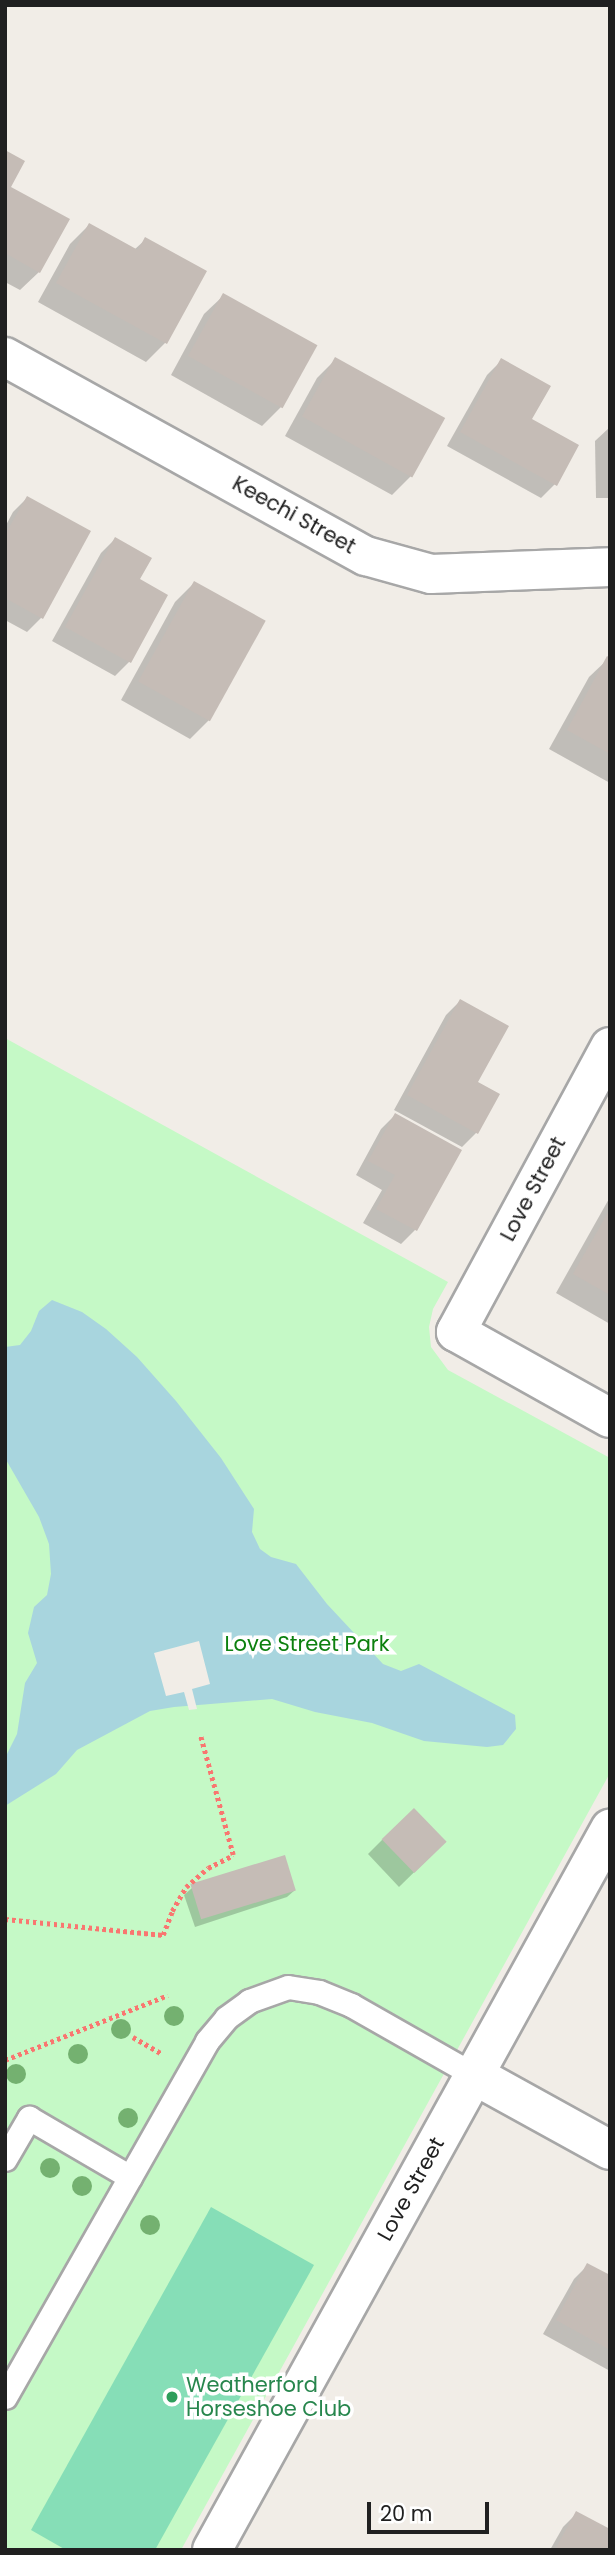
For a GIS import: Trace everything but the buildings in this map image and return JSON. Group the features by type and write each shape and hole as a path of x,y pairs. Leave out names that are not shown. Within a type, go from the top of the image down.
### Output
{"street":[{"name":"Keechi Street","path":"5,357 366,555 431,574 610,567"},
{"name":"Love Street","path":"610,1047 457,1332 610,1418"},
{"name":"Love Street","path":"212,2550 610,1829"},
{"path":"474,2075 610,2150"}],"lane":[{"path":"5,2397 207,2042 226,2018 249,2001 288,1987 319,1992 351,2005 474,2075"},
{"path":"5,2160 29,2118 130,2177"}],"path":[{"path":"5,1919 163,1935 186,1887 208,1868 233,1855 200,1734"},
{"path":"5,2060 168,1995"}],"green space":[{"name":"Love Street Park","path":"5,1038 448,1282 433,1309 429,1327 431,1347 448,1370 610,1458 610,1773 181,2550 5,2550"},
{"name":"Weatherford Horseshoe Club","path":"211,2207 314,2265 155,2550 66,2550 31,2530"}],"water":[{"path":"52,1300 82,1312 106,1329 137,1357 176,1401 221,1458 254,1509 252,1532 260,1549 271,1557 296,1564 327,1604 383,1664 401,1671 419,1664 515,1715 516,1729 503,1745 487,1747 424,1741 372,1723 315,1712 272,1699 174,1707 150,1711 77,1750 56,1774 5,1806 5,1758 17,1734 25,1683 37,1663 28,1633 34,1607 47,1595 51,1574 49,1544 39,1517 5,1458 5,1347 20,1345 31,1331 39,1311"}],"pier":[{"path":"199,1641 210,1684 192,1689 197,1709 189,1710 184,1692 166,1696 154,1653"}],"place":[{"name":"Weatherford Horseshoe Club","path":"172,2397"}]}
